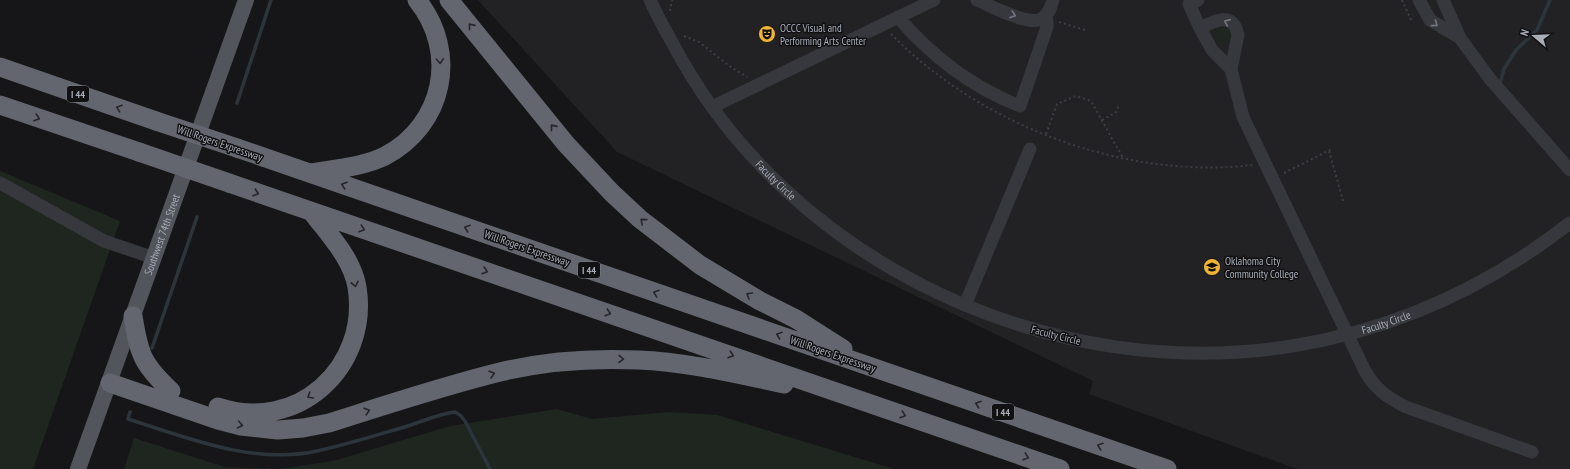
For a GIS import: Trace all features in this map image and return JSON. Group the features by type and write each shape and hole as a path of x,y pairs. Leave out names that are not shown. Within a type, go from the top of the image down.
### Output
{"highway":[{"path":"309,174 366,163 383,157 397,149 418,130 426,119 437,94 440,80 441,59 436,35 431,22 417,0"},
{"path":"449,0 566,144 607,188 640,219 706,269 760,301 796,319 868,366"},
{"name":"Will Rogers Expressway","path":"0,67 1167,469"},
{"path":"0,105 1060,469"},
{"path":"112,377 171,391 221,408 242,412 281,410 298,403 325,386 337,373 351,348 358,317 356,287 348,262 312,212"},
{"path":"133,316 138,344 144,361 154,374 171,391"},
{"path":"112,377 218,420 241,426 278,430 303,428 329,423 501,371 566,361 608,359 689,364 867,402"}],"main road":[{"name":"Southwest 74th Street","path":"78,469 246,0"}],"street":[{"name":"Faculty Circle","path":"650,0 685,67 730,131 763,169 818,220 852,245 926,288 1001,319 1044,333 1081,342 1143,351 1214,353 1256,351 1297,346 1348,335 1404,317 1451,297 1489,278 1518,261 1570,223"},
{"path":"712,107 934,0"},
{"path":"977,0 1024,19 1050,19"},
{"path":"898,17 919,40 942,59 971,80 1006,100 1020,106 1047,27 1047,21 1050,19 1050,8 1053,0"},
{"path":"1198,0 1188,4 1207,44 1231,69"},
{"path":"1419,0 1430,20 1460,38"},
{"path":"1443,0 1460,38 1490,79 1570,170"},
{"path":"1200,28 1221,19 1234,25 1238,35 1231,69 1243,117 1368,378 1390,399 1406,407 1532,452"},
{"path":"965,305 1030,149"},
{"path":"0,183 104,241 154,258"}],"path":[{"path":"670,15 672,0"},
{"path":"1402,0 1412,22"},
{"path":"1050,19 1085,30"},
{"path":"891,34 912,55 953,86 986,106 1020,124 1098,153 1160,164 1204,167 1250,166 1254,164 1253,161"},
{"path":"682,35 698,42 732,68 748,78"},
{"path":"1046,134 1057,104 1076,96 1091,101 1123,158"},
{"path":"1102,120 1116,112 1119,106"},
{"path":"1280,176 1332,149"},
{"path":"1329,151 1344,204"}],"shaded area":[{"name":"Oklahoma City Community College","path":"478,0 1570,0 1570,469 1297,469 1089,394 1093,381 617,152"},
{"path":"1222,26 1228,29 1231,35 1228,41 1222,44 1216,41 1213,35 1216,29"},
{"path":"0,171 120,221 33,469 0,469"},
{"path":"557,409 592,419 669,412 717,415 894,469 280,469 333,461 450,426"},
{"path":"134,438 225,467 280,469 124,469"}],"waterway":[{"path":"237,103 271,0"},
{"path":"1501,80 1504,69 1516,50 1537,30 1550,0"},
{"path":"152,348 197,217"},
{"path":"130,412 128,419 174,434 221,447 269,455 317,451 455,412 465,421 490,469"}],"place":[{"name":"OCCC Visual and Performing Arts Center","path":"767,34"},
{"name":"Oklahoma City Community College","path":"1212,267"}]}
